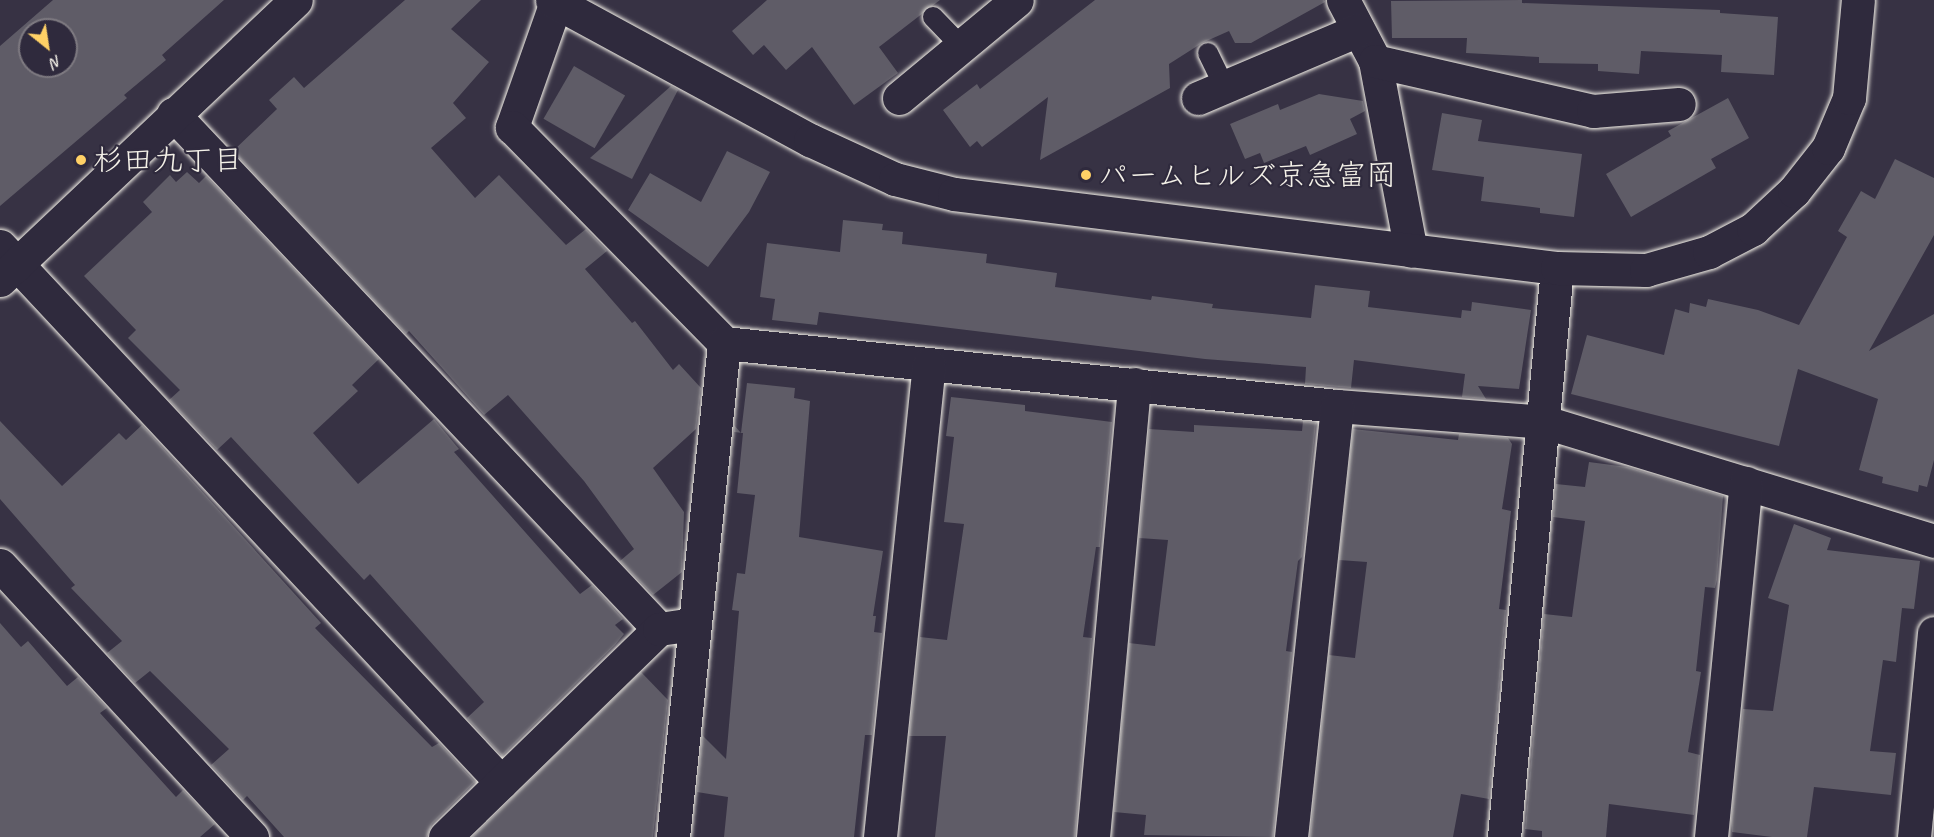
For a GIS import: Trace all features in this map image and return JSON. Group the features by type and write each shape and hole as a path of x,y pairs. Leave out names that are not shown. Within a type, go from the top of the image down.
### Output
{"street":[{"path":"296,0 173,114 6,263 501,782"},
{"path":"899,98 1017,0"},
{"path":"1343,0 1375,61 1411,251"},
{"path":"1858,0 1849,98 1828,148 1794,191 1753,229 1709,252 1646,270 1557,268 954,194 895,179 810,140 554,1 512,127 724,343 1337,406 1545,422 1934,540"},
{"path":"1211,93 1358,30"},
{"path":"1375,61 1593,111 1679,104"},
{"path":"173,114 659,629"},
{"path":"1504,837 1545,422 1557,268"},
{"path":"673,837 692,624 724,343"},
{"path":"880,837 929,365"},
{"path":"1093,837 1134,384"},
{"path":"1291,837 1337,406"},
{"path":"1710,837 1746,483"},
{"path":"0,565 252,837"},
{"path":"445,837 659,629 692,624"},
{"path":"1914,837 1934,633"}],"lane":[{"path":"933,17 962,46"},
{"path":"1208,53 1211,93"}],"building":[{"path":"53,0 224,0 162,55 166,60 124,95 127,98 0,206 0,46 18,30 18,78 78,78 78,18 32,18"},
{"path":"405,0 481,0 451,29 489,62 453,103 466,118 431,148 475,198 499,175 566,245 586,229 607,251 585,269 632,323 635,321 673,370 679,364 701,388 696,429 653,468 684,512 682,572 653,595 620,561 634,549 584,481 508,395 484,415 409,331 406,334 233,151 277,109 269,100 294,77 304,88"},
{"path":"767,0 940,0 879,47 898,73 854,105 812,47 786,70 764,45 753,55 732,31"},
{"path":"1095,0 1324,0 1325,2 1251,43 1235,43 1229,31 1202,43 1169,64 1170,88 1040,160 1048,97 982,147 977,141 970,147 943,110 977,84 980,89"},
{"path":"1522,0 1522,3 1720,10 1720,13 1778,17 1774,75 1721,72 1722,55 1641,51 1639,74 1598,71 1598,64 1539,63 1539,57 1466,53 1467,38 1392,38 1391,1"},
{"path":"574,66 625,96 595,148 544,119"},
{"path":"671,86 678,90 632,179 590,158"},
{"path":"1319,94 1363,101 1365,111 1350,119 1357,134 1310,155 1306,146 1264,163 1260,153 1245,159 1230,124 1278,104 1280,110"},
{"path":"1728,98 1749,138 1711,159 1716,168 1631,217 1606,174 1671,136 1668,131"},
{"path":"1442,113 1482,120 1478,141 1582,154 1574,217 1540,213 1540,208 1481,201 1484,177 1432,170"},
{"path":"727,151 770,172 749,212 708,267 628,210 650,173 701,202"},
{"path":"1895,159 1934,178 1934,235 1869,351 1934,314 1934,460 1927,487 1919,485 1918,492 1882,483 1883,477 1859,470 1878,399 1798,369 1779,446 1571,394 1587,335 1664,355 1675,309 1689,313 1690,303 1706,307 1708,299 1758,310 1799,325 1847,237 1838,231 1861,191 1875,199"},
{"path":"187,172 199,183 206,176 379,359 352,385 358,391 313,433 358,484 434,419 459,449 454,452 580,594 592,585 623,619 615,625 624,634 615,645 502,756 467,718 484,702 370,574 364,580 231,437 217,450 169,400 180,390 128,338 136,330 84,276 152,212 143,202 170,175 176,182"},
{"path":"843,220 883,224 882,230 903,232 902,244 987,254 986,263 1057,273 1055,287 1151,300 1152,296 1213,304 1212,308 1311,318 1315,285 1370,291 1368,307 1461,318 1462,310 1471,311 1472,302 1531,310 1519,389 1478,386 1486,399 1462,397 1465,374 1354,360 1351,388 1305,384 1306,367 1205,359 819,312 817,325 772,320 775,299 760,297 767,243 840,252"},
{"path":"747,383 795,388 794,398 810,401 799,537 883,551 873,616 876,616 874,632 882,633 872,735 865,735 854,837 724,837 728,797 697,792 702,735 726,759 739,611 732,610 737,573 745,574 755,495 737,493 743,433 741,433"},
{"path":"951,397 1025,405 1025,411 1112,422 1100,547 1096,547 1083,637 1092,638 1075,837 935,837 946,736 909,736 920,637 947,640 964,524 944,522 954,437 946,436"},
{"path":"0,421 62,486 119,433 126,440 142,425 321,623 315,628 432,747 439,743 475,782 432,824 427,837 284,837 247,796 243,800 211,765 229,749 150,671 135,683 107,653 122,641 71,588 75,585 0,499"},
{"path":"1303,421 1316,423 1302,557 1298,561 1286,651 1292,652 1273,837 1144,835 1146,815 1114,812 1129,643 1155,646 1168,540 1139,538 1149,429 1194,432 1194,425 1302,431"},
{"path":"734,425 741,433 734,432"},
{"path":"1353,429 1458,440 1459,434 1508,438 1512,444 1502,509 1511,511 1499,609 1506,610 1489,799 1461,794 1453,837 1310,837 1329,655 1355,658 1367,562 1339,560"},
{"path":"1589,462 1627,467 1723,496 1717,580 1715,588 1705,587 1696,671 1701,672 1688,752 1700,755 1694,815 1609,804 1606,837 1542,837 1542,831 1525,829 1544,614 1572,617 1585,521 1553,517 1556,484 1585,487"},
{"path":"1794,524 1831,538 1827,550 1920,561 1914,609 1902,608 1896,662 1883,660 1870,751 1896,753 1891,795 1814,787 1807,837 1772,837 1732,832 1731,821 1743,709 1773,711 1789,605 1768,598"},
{"path":"0,623 21,647 28,641 67,686 78,677 107,708 100,713 176,797 183,790 215,824 200,837 0,837"},
{"path":"641,672 668,700 653,837 472,837"}],"place":[{"name":"杉田九丁目","path":"81,160"},
{"name":"パームヒルズ京急富岡","path":"1086,175"}]}
